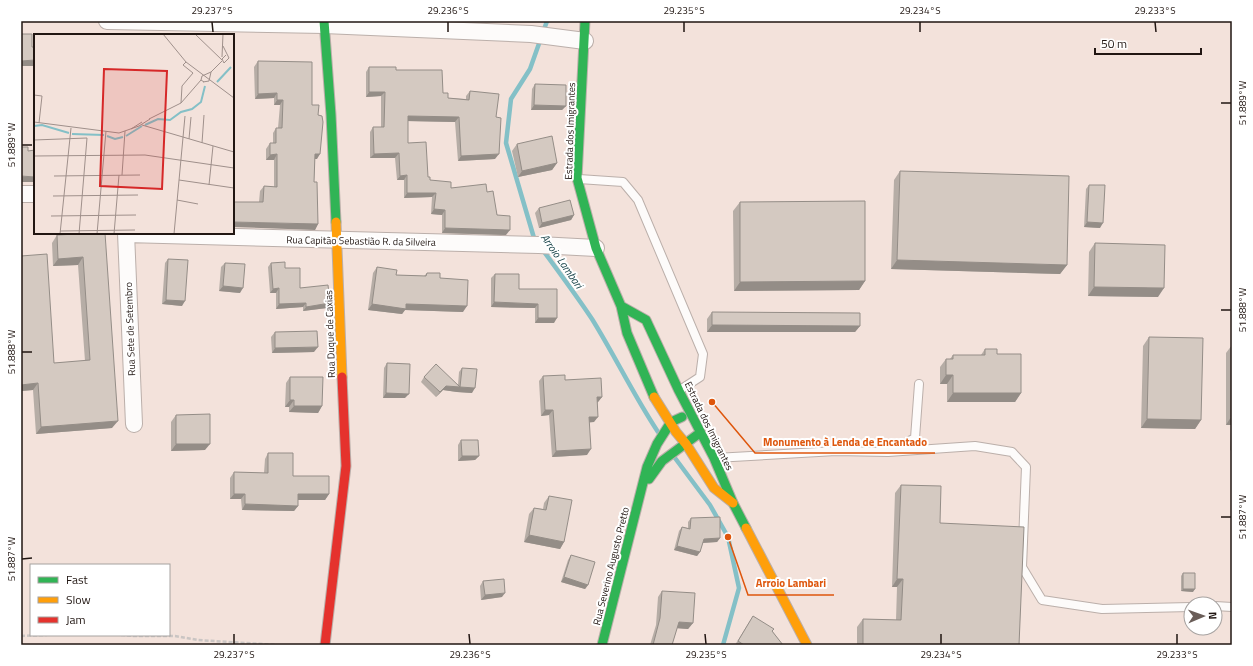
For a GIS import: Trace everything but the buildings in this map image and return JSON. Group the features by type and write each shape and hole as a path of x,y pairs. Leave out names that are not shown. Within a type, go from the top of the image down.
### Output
{"street":[{"name":"Estrada dos Imigrantes","path":"585,21 577,178 596,248 621,306 627,333 655,398 683,446 714,488 733,503"},
{"path":"114,25 324,23 531,34 585,41"},
{"name":"Rua Duque de Caxias","path":"324,23 331,115 346,466 325,645"},
{"path":"21,194 34,194"},
{"name":"Rua Capitão Sebastião R. da Silveira","path":"126,234 337,241 539,245 596,248"},
{"name":"Rua Sete de Setembro","path":"126,234 134,424"},
{"name":"Estrada dos Imigrantes","path":"621,306 646,320 690,414 714,458 733,503 807,645"},
{"path":"655,398 655,417"},
{"path":"670,425 690,414"},
{"name":"Rua Severino Augusto Pretto","path":"602,645 652,441 670,425"},
{"name":"Rua Severino Augusto Pretto","path":"640,491 662,461 701,433"}],"lane":[{"path":"577,178 623,182 638,200 703,354 700,377 679,391"},
{"path":"888,452 915,438 919,384"},
{"path":"714,458 836,451 888,452 975,446 1012,452 1026,467 1022,567 1042,600 1102,609 1183,606"}],"path":[{"path":"134,636 175,636 198,640 277,645"}],"waterway":[{"name":"Arroio Lambari","path":"537,242 534,238 506,143 511,99 530,69 547,21"},
{"name":"Arroio Lambari","path":"542,249 592,319 658,432"},
{"name":"Arroio Lambari","path":"675,458 710,505 728,537 739,588 723,645"}],"traffic: fast":[{"path":"324,21 331,115 336,222"},
{"path":"585,21 577,178 596,248 621,306 627,333 654,397"},
{"path":"621,306 646,320 679,391 714,458 733,503 746,528"},
{"path":"602,645 647,467 657,444 671,422 682,417"},
{"path":"649,479 662,461 697,435"}],"traffic: slow":[{"path":"336,222 342,377"},
{"path":"654,397 714,488 733,503"},
{"path":"746,528 807,645"}],"traffic: jam":[{"path":"325,645 346,466 342,377"}],"place":[{"name":"Monumento à Lenda de Encantado","path":"712,402"},
{"name":"Arroio Lambari","path":"728,537"}]}
